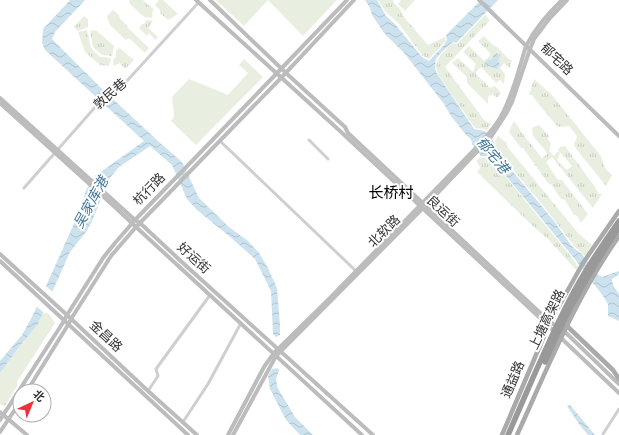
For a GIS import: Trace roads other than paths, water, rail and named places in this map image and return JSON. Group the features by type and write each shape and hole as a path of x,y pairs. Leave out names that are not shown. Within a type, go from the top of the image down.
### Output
{"highway":[{"name":"上塘高架路","path":"508,435 569,300 594,257 619,221"},
{"name":"上塘高架路","path":"512,435 547,356 573,304 619,228"}],"main road":[{"name":"良运街","path":"210,0 345,127 348,133 549,324 561,338 619,393"},
{"name":"杭行路","path":"0,420 2,413 64,321 103,258 115,243 347,0"},
{"name":"杭行路","path":"32,383 111,256 134,224 140,223 286,73 354,0"},
{"name":"郁宅路","path":"479,0 619,136"},
{"name":"北软路","path":"279,350 490,136 506,114 512,102 531,37 544,18 562,0"},
{"name":"北软路","path":"528,47 549,19 568,0"},
{"name":"良运街","path":"198,1 281,78 423,205"},
{"name":"好运街","path":"0,98 360,434"},
{"name":"好运街","path":"0,104 56,151"},
{"name":"北软路","path":"228,435 264,367 356,270 423,205"},
{"name":"通益路","path":"502,435 549,324 590,253 619,211"},
{"name":"好运街","path":"140,223 373,435"},
{"name":"通益路","path":"517,435 566,326 600,265 619,236"},
{"name":"金昌路","path":"0,254 197,435"},
{"name":"金昌路","path":"0,261 188,435"},
{"name":"良运街","path":"549,324 564,331 619,384"},
{"path":"566,326 613,370 619,379"},
{"name":"北软路","path":"233,435 275,355"},
{"path":"2,413 27,435"},
{"path":"0,432 12,415"}],"street":[{"name":"敦民巷","path":"24,188 101,101 118,92 198,1"},
{"path":"309,140 328,159"},
{"path":"220,141 356,270"},
{"path":"148,391 158,376 156,369 210,295"},
{"path":"182,422 208,384 241,323"},
{"path":"603,434 619,409"}],"water":[{"name":"吴家库港","path":"70,0 85,0 55,32 52,39 100,87 182,162 199,198 229,227 248,241 259,253 277,288 280,335 276,337 273,334 271,291 255,259 197,210 187,199 172,165 150,146 119,167 109,179 92,221 86,232 70,252 38,324 0,373 0,361 22,335 33,315 81,208 86,190 96,175 144,141 45,50 42,43 43,29"},
{"name":"郁宅港","path":"365,0 377,0 386,16 395,24 422,57 429,61 444,45 447,40 446,35 481,0 498,0 456,43 453,42 439,55 436,59 436,72 474,129 485,131 494,142 495,150 554,221 571,245 582,254 597,274 602,277 619,271 619,274 612,279 612,281 613,286 619,294 619,321 608,316 608,304 603,296 574,258 492,159 489,156 481,156 472,144 471,139 451,116 444,104 405,54 384,33 372,15"},
{"path":"496,54 500,57 498,60 500,65 497,69 486,65 485,61 492,59"},
{"path":"278,368 279,370 276,379 280,392 295,417 313,435 300,435 286,420 270,389 268,376 272,369"},
{"path":"570,405 595,435 588,435 567,406"}],"district":[{"name":"长桥村","path":"391,194"}]}
